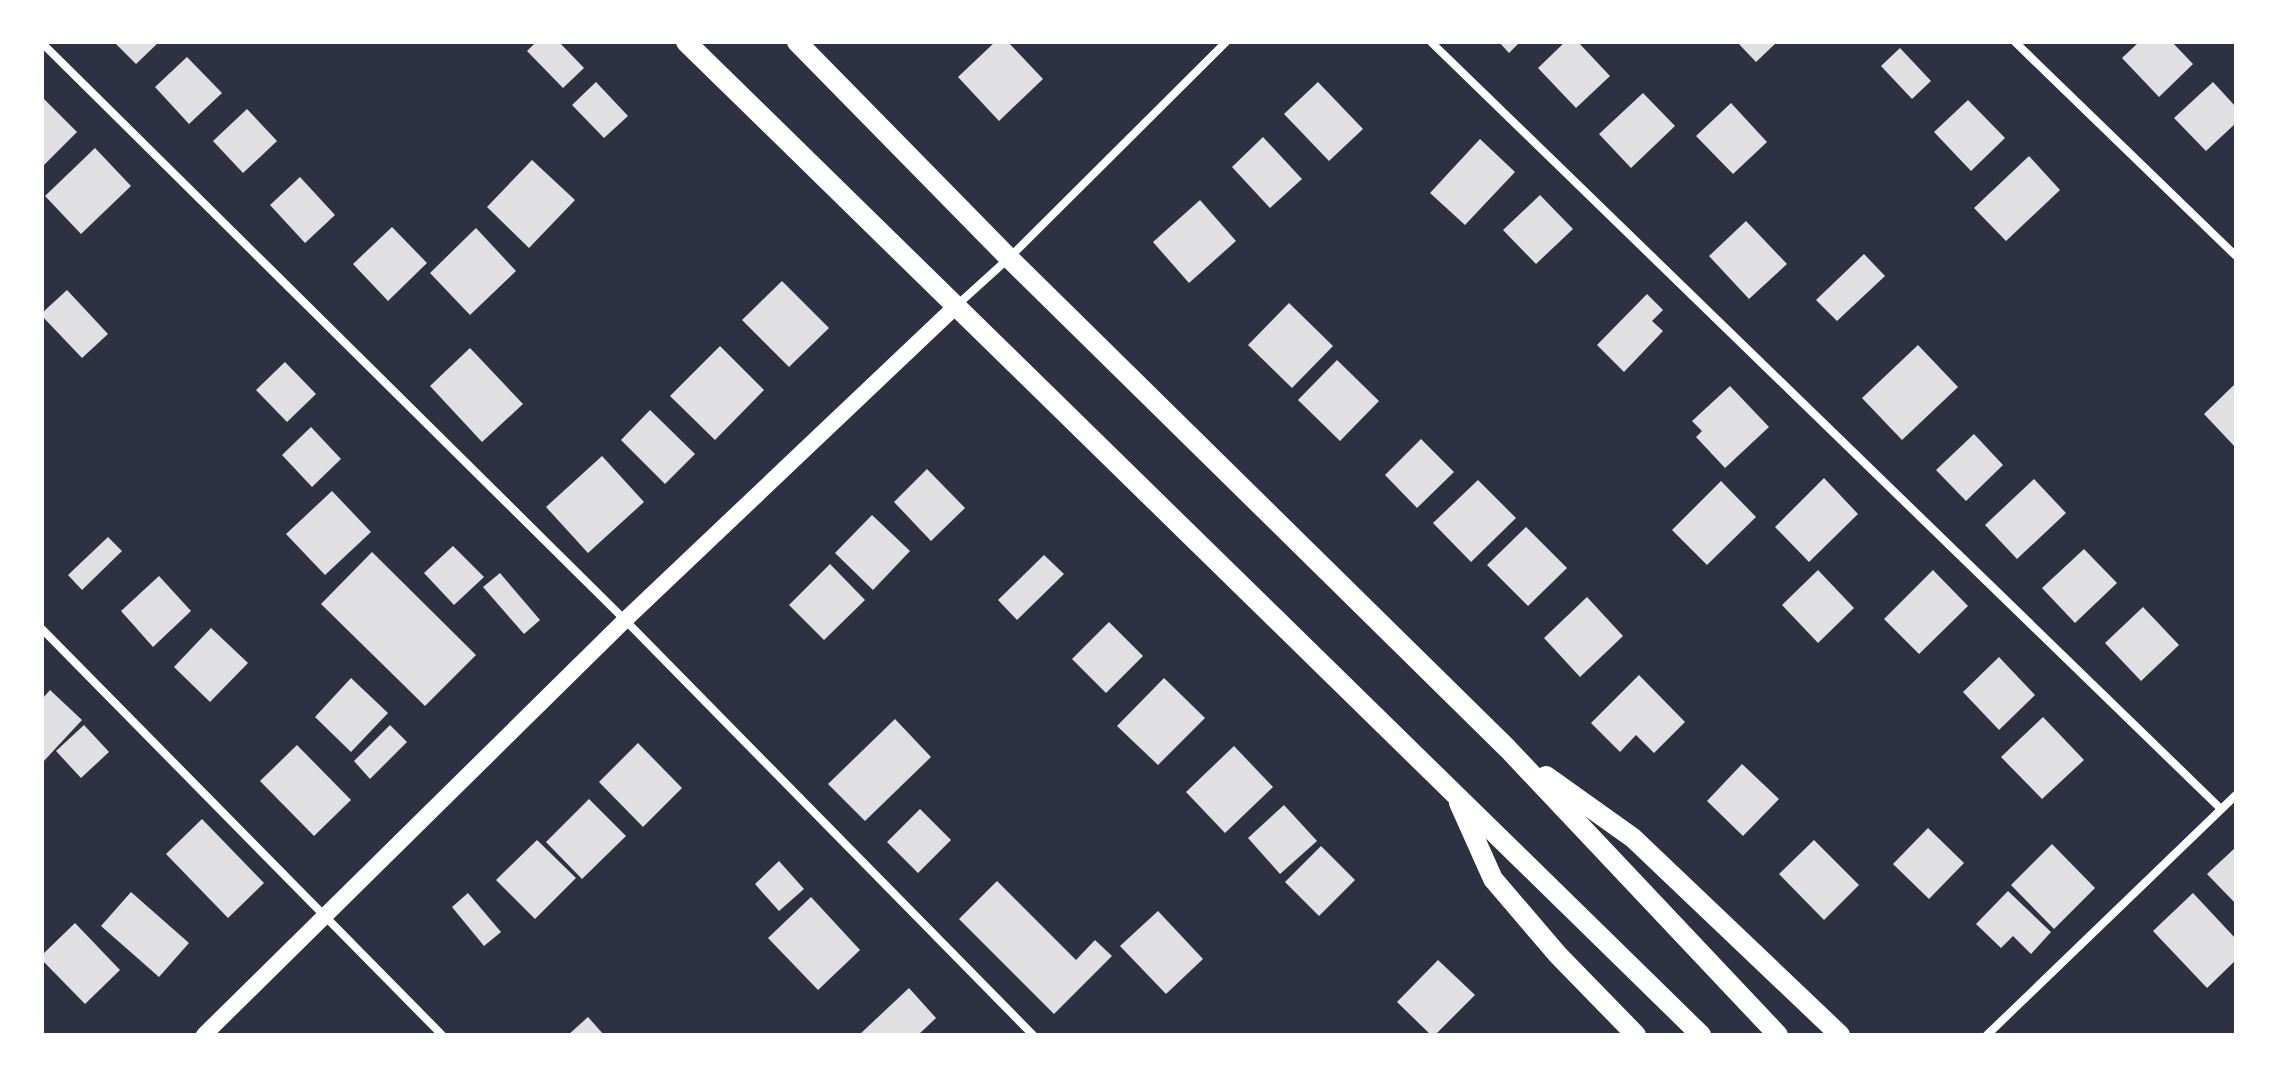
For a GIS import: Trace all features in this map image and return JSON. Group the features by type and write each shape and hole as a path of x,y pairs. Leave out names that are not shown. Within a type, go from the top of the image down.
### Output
{"main road":[{"path":"686,42 1701,1035"},
{"path":"797,42 1009,258 1508,749 1778,1035"},
{"path":"204,1035 625,620 955,307"},
{"path":"1508,749 1633,838 1840,1035"},
{"path":"1454,792 1493,879 1558,955 1636,1035"}],"street":[{"path":"955,307 1009,258 1226,42"},
{"path":"1431,42 2221,809"},
{"path":"2015,42 2236,256"},
{"path":"42,43 625,620 1033,1035"},
{"path":"42,629 442,1035"},
{"path":"1987,1035 2236,795"}],"building":[{"path":"114,42 159,42 136,64"},
{"path":"536,42 559,42 584,68 563,88 527,51"},
{"path":"995,42 1008,42 1043,79 999,121 958,77"},
{"path":"1499,42 1520,42 1509,53"},
{"path":"1565,42 1578,42 1610,76 1576,108 1538,68"},
{"path":"1737,42 1777,42 1756,62"},
{"path":"2139,42 2172,42 2193,64 2159,97 2122,58"},
{"path":"1900,48 1931,81 1912,99 1881,66"},
{"path":"187,57 222,93 189,124 155,87"},
{"path":"596,82 628,116 604,138 572,105"},
{"path":"1318,82 1363,129 1329,161 1284,114"},
{"path":"2213,82 2236,107 2236,123 2206,151 2174,118"},
{"path":"1643,93 1675,126 1631,168 1599,134"},
{"path":"42,97 77,132 42,167"},
{"path":"1968,100 2005,138 1971,171 1934,132"},
{"path":"1731,103 1767,142 1733,174 1696,136"},
{"path":"247,109 277,141 243,173 213,141"},
{"path":"1263,137 1302,179 1270,208 1232,167"},
{"path":"1480,139 1515,172 1465,225 1430,193"},
{"path":"95,148 131,186 81,234 45,196"},
{"path":"2029,156 2060,190 2006,241 1974,208"},
{"path":"532,160 575,200 529,248 487,207"},
{"path":"300,177 335,215 305,243 270,205"},
{"path":"1540,195 1573,229 1536,264 1503,230"},
{"path":"1200,200 1236,241 1189,283 1153,242"},
{"path":"1746,221 1787,264 1749,299 1709,256"},
{"path":"392,227 427,263 388,301 353,264"},
{"path":"476,228 516,271 470,315 430,273"},
{"path":"1864,254 1885,276 1837,321 1816,300"},
{"path":"782,281 829,328 789,367 742,320"},
{"path":"67,290 108,334 82,358 42,316"},
{"path":"1647,294 1663,310 1652,321 1663,331 1624,372 1597,345"},
{"path":"1289,303 1333,346 1292,388 1248,345"},
{"path":"1918,345 1958,387 1902,440 1862,398"},
{"path":"720,346 764,390 715,440 670,396"},
{"path":"470,348 523,404 482,442 430,386"},
{"path":"1337,360 1379,401 1340,441 1298,400"},
{"path":"285,362 316,394 287,422 256,390"},
{"path":"2236,383 2236,448 2204,414"},
{"path":"1730,386 1769,427 1725,468 1696,437 1702,431 1692,421"},
{"path":"650,410 695,454 665,484 621,440"},
{"path":"311,427 341,459 312,487 282,455"},
{"path":"1974,434 2003,465 1966,501 1936,470"},
{"path":"1421,439 1454,472 1417,508 1385,475"},
{"path":"602,456 644,502 588,553 546,507"},
{"path":"927,469 965,508 931,541 894,502"},
{"path":"1824,478 1858,514 1809,562 1775,527"},
{"path":"2034,479 2066,513 2017,559 1985,525"},
{"path":"1478,480 1516,518 1471,562 1433,523"},
{"path":"1721,481 1756,517 1707,565 1672,530"},
{"path":"332,491 371,532 325,575 286,534"},
{"path":"872,515 910,551 873,590 835,553"},
{"path":"1526,527 1567,568 1528,606 1487,565"},
{"path":"108,537 122,551 82,590 68,575"},
{"path":"453,546 484,577 454,605 424,573"},
{"path":"2084,549 2117,583 2075,623 2042,588"},
{"path":"372,552 476,655 425,706 321,604"},
{"path":"1044,555 1064,574 1017,620 998,600"},
{"path":"830,564 865,600 824,640 789,605"},
{"path":"1818,570 1854,608 1818,643 1782,605"},
{"path":"1933,570 1968,606 1919,654 1884,619"},
{"path":"500,573 540,620 524,634 483,587"},
{"path":"159,576 191,611 153,647 121,611"},
{"path":"1587,597 1623,636 1580,677 1544,638"},
{"path":"2143,607 2179,645 2141,681 2105,643"},
{"path":"1109,622 1143,656 1106,693 1072,659"},
{"path":"211,628 248,663 210,702 174,667"},
{"path":"1999,657 2035,695 1999,730 1963,692"},
{"path":"1639,675 1685,722 1654,753 1636,735 1620,752 1591,723"},
{"path":"351,678 388,713 351,752 315,717"},
{"path":"1164,678 1205,718 1158,765 1117,726"},
{"path":"50,690 82,720 42,763 42,699"},
{"path":"2043,717 2084,760 2042,799 2001,757"},
{"path":"895,719 931,757 865,821 828,784"},
{"path":"84,725 109,752 81,778 56,751"},
{"path":"390,725 407,742 370,779 354,761"},
{"path":"638,743 682,788 643,827 599,782"},
{"path":"297,745 351,800 314,836 260,781"},
{"path":"1234,746 1273,787 1225,833 1186,792"},
{"path":"1742,764 1779,799 1743,836 1707,801"},
{"path":"589,799 626,836 582,879 546,842"},
{"path":"1284,805 1317,841 1280,874 1248,838"},
{"path":"920,809 951,840 918,873 887,842"},
{"path":"202,819 264,883 228,918 166,854"},
{"path":"1928,828 1964,863 1929,899 1893,864"},
{"path":"537,840 576,878 535,919 496,880"},
{"path":"1814,840 1859,885 1824,920 1779,874"},
{"path":"2052,844 2095,888 2054,929 2011,885"},
{"path":"1321,846 1355,880 1319,916 1285,882"},
{"path":"2236,847 2236,904 2207,874"},
{"path":"779,861 804,889 779,911 755,884"},
{"path":"997,881 1076,960 1095,940 1112,956 1054,1014 959,919"},
{"path":"2008,891 2051,932 2031,954 2013,936 2001,948 1976,924"},
{"path":"131,892 189,943 159,977 101,926"},
{"path":"468,893 501,932 484,946 452,907"},
{"path":"2193,893 2236,939 2236,960 2207,988 2153,931"},
{"path":"811,897 860,950 818,990 768,938"},
{"path":"1158,911 1203,959 1166,994 1120,946"},
{"path":"75,923 120,970 85,1004 42,960 42,955"},
{"path":"1438,960 1475,995 1435,1035 1431,1035 1397,1002"},
{"path":"909,988 936,1018 918,1035 859,1035"},
{"path":"588,1017 604,1035 568,1035"}]}
